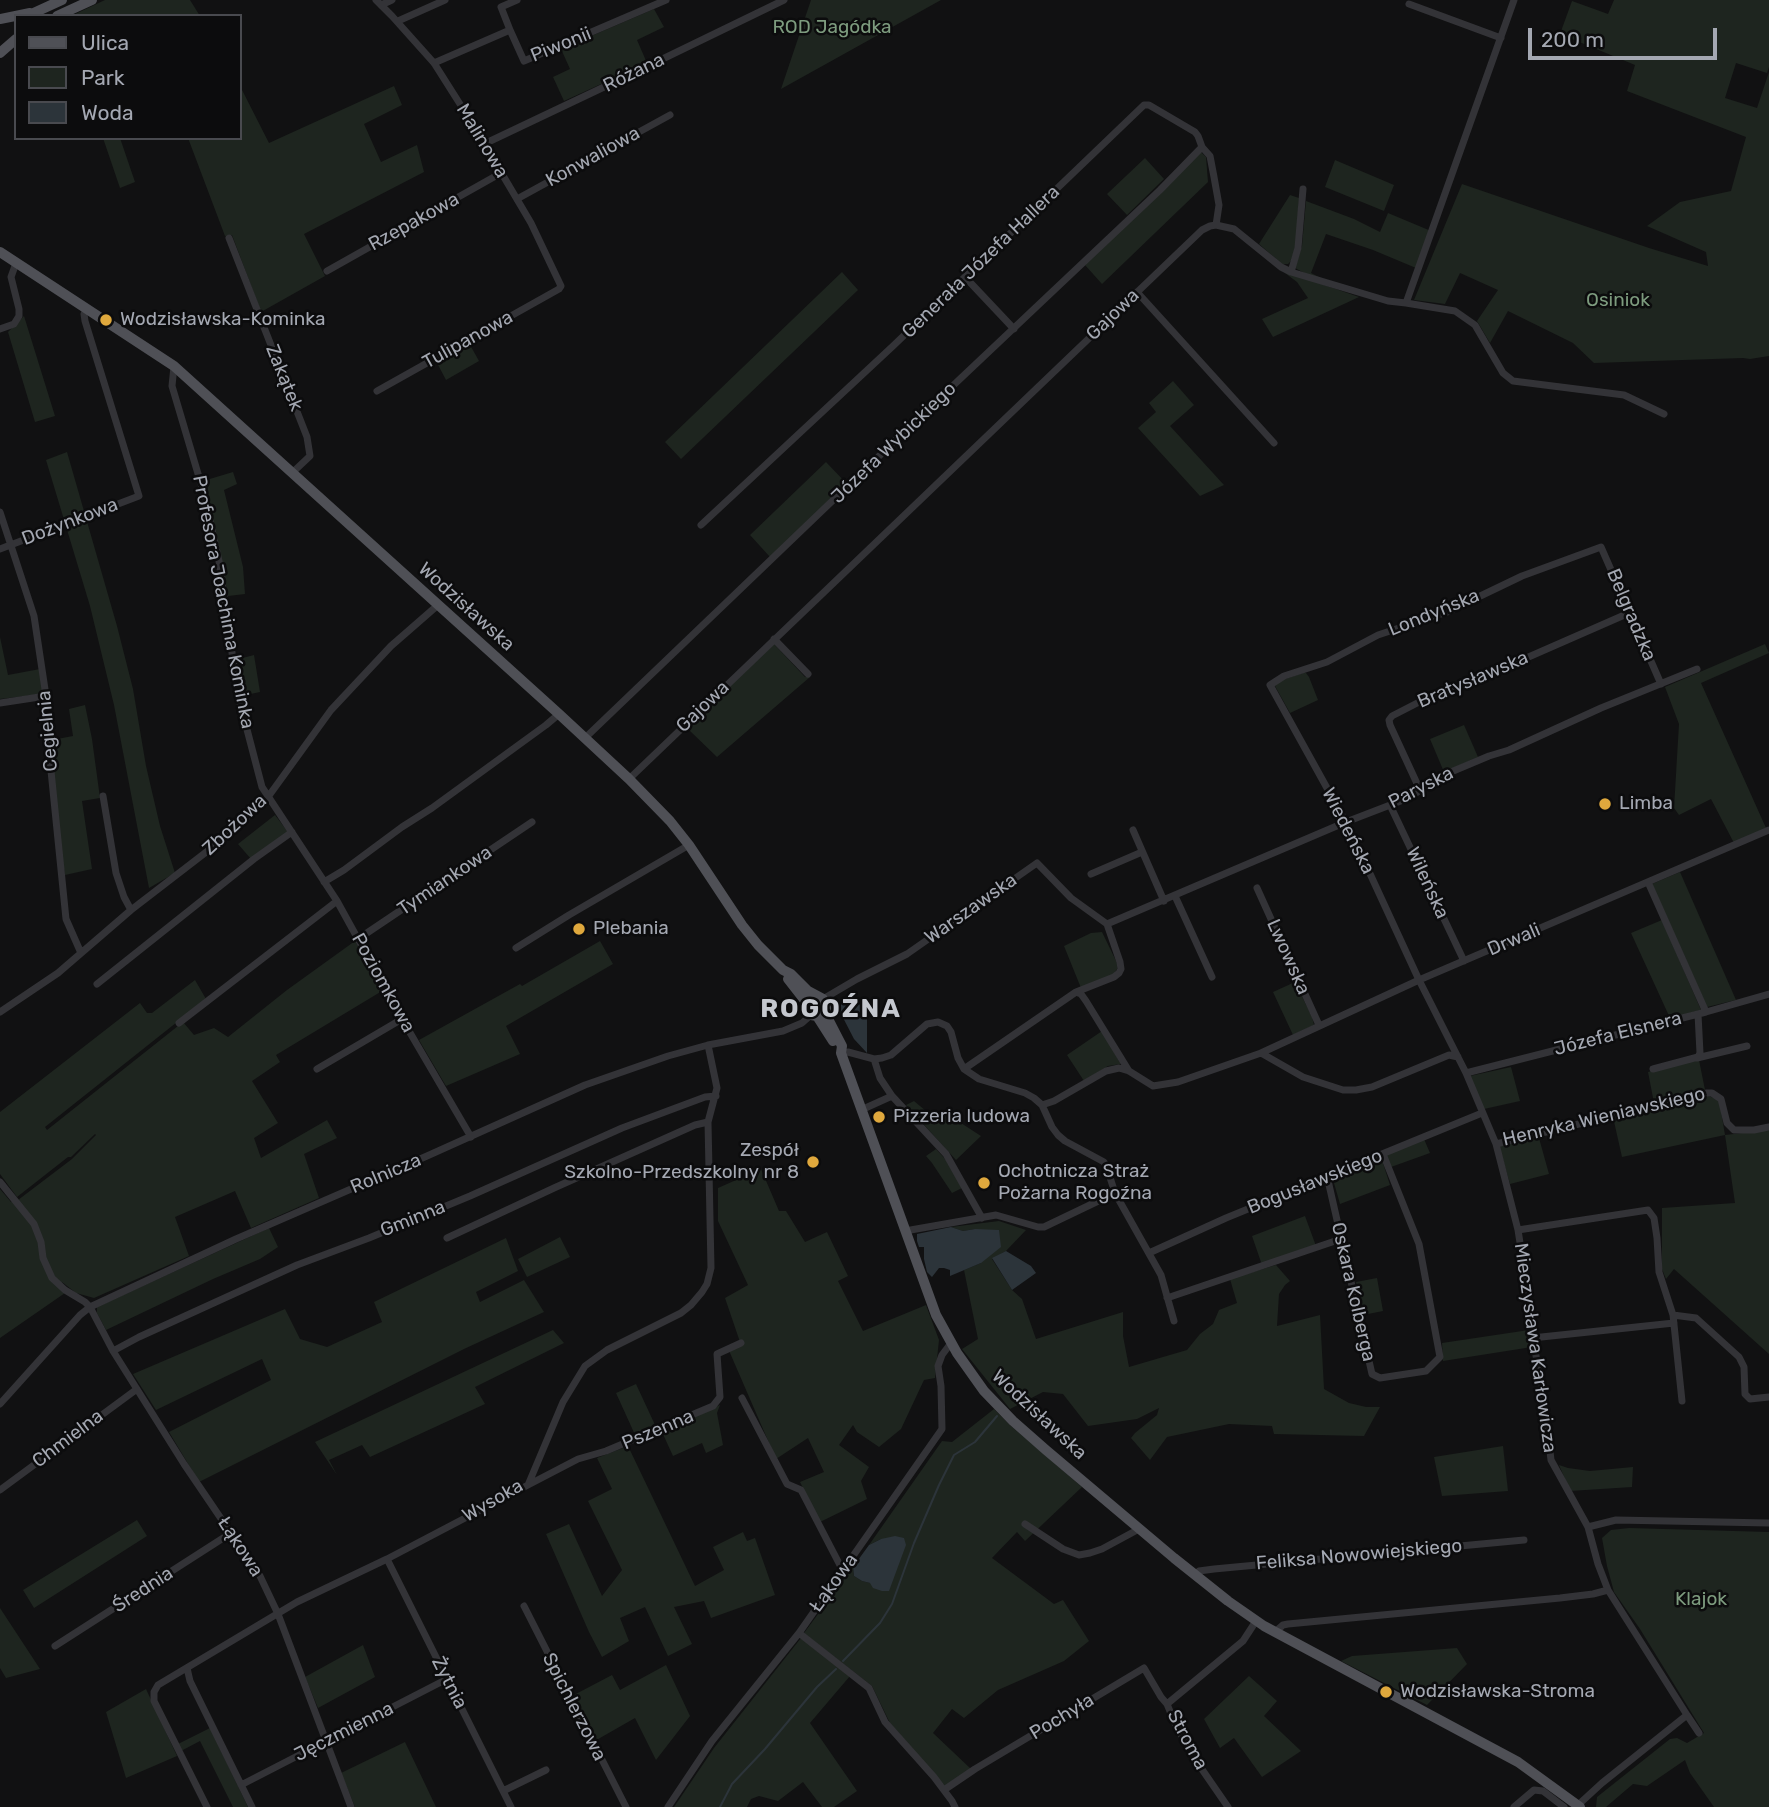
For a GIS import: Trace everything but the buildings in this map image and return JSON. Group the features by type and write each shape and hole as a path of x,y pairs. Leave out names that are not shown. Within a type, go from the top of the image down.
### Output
{"main road":[{"path":"30,14 62,0"},
{"path":"61,14 92,0"},
{"path":"0,53 14,38"},
{"name":"Wodzisławska","path":"0,252 174,366 559,714 665,815 758,945 815,999 806,1008 817,1014 836,1049 841,1053 936,1315 951,1343 984,1391 1003,1411 1139,1529 1256,1621 1518,1762 1579,1806"},
{"path":"815,999 826,1005 817,1014"}],"street":[{"name":"Malinowa","path":"378,3 392,0"},
{"path":"398,21 445,0"},
{"path":"510,30 501,7 517,0"},
{"name":"Piwonii","path":"434,63 510,30 524,61 666,0"},
{"name":"Różana","path":"484,144 784,0"},
{"path":"1406,303 1514,0"},
{"name":"Malinowa","path":"378,3 398,21 434,63 531,223 560,283 559,289"},
{"path":"1409,4 1501,38"},
{"name":"Generała Józefa Hallera","path":"701,525 1144,106 1149,104 1195,132 1210,156 1219,205 1216,225"},
{"name":"Konwaliowa","path":"517,199 670,115"},
{"name":"Józefa Wybickiego","path":"584,738 1202,147"},
{"name":"Rzepakowa","path":"327,271 501,173"},
{"path":"1291,272 1298,248 1303,189"},
{"path":"1216,225 1234,229 1291,272 1388,300 1455,311 1475,325 1503,373 1513,380 1625,395 1664,414"},
{"name":"Gajowa","path":"629,779 1202,230 1216,225"},
{"name":"Zakątek","path":"229,238 307,437 310,456 292,473"},
{"path":"0,329 13,324 19,316 11,277 16,263"},
{"path":"965,277 1014,329"},
{"name":"Tulipanowa","path":"377,391 559,289"},
{"path":"1137,292 1274,443"},
{"name":"Dożynkowa","path":"0,549 139,496 85,321 84,314 87,309"},
{"name":"Profesora Joachima Kominka","path":"174,366 172,386 204,494 219,561 238,695 262,787 268,797"},
{"name":"Cegielnia","path":"0,512 34,616 46,696 66,919 80,953"},
{"name":"Belgradzka","path":"1601,547 1661,684"},
{"name":"Londyńska","path":"1269,685 1283,676 1327,662 1378,635 1447,611 1522,576 1601,547"},
{"name":"Zbożowa","path":"0,1012 58,973 131,910 218,844 268,797 331,710 391,646 438,605"},
{"name":"Bratysławska","path":"1420,790 1390,725 1392,716 1425,699 1476,680 1629,613"},
{"path":"774,639 808,674"},
{"name":"Paryska","path":"1107,924 1346,822 1390,806 1439,777 1509,750 1601,708 1697,669"},
{"name":"Wiedeńska","path":"1269,685 1346,822 1458,1057"},
{"path":"0,703 46,696"},
{"path":"324,881 432,808 559,714"},
{"path":"103,796 116,873 131,910"},
{"name":"Poziomkowa","path":"268,797 337,901 471,1137"},
{"name":"Wileńska","path":"1390,806 1464,961"},
{"name":"Tymiankowa","path":"358,939 532,822"},
{"path":"1133,830 1164,901"},
{"name":"Drwali","path":"1261,1053 1419,980 1769,831"},
{"path":"97,984 292,832"},
{"path":"516,948 689,845"},
{"path":"1091,874 1142,852"},
{"name":"Warszawska","path":"815,999 907,954 1037,863 1071,898 1107,924"},
{"path":"1648,882 1702,1013 1700,1053 1696,1058"},
{"name":"Lwowska","path":"1257,888 1319,1025"},
{"path":"1175,896 1212,977"},
{"path":"179,1023 337,901"},
{"path":"964,1069 1076,992 1119,973 1120,962 1107,924"},
{"path":"1076,992 1086,1001 1129,1071"},
{"name":"Józefa Elsnera","path":"1466,1073 1769,994"},
{"name":"Rolnicza","path":"0,1404 90,1307 236,1239 585,1085 708,1045 783,1031 817,1014"},
{"path":"317,1069 402,1019"},
{"path":"841,1053 874,1059 891,1055 923,1027 938,1022 947,1026 957,1058 964,1069 979,1079 1034,1097 1042,1105 1058,1135 1104,1162 1115,1193 1161,1275 1174,1321"},
{"name":"Wysoka","path":"207,1807 153,1701 153,1692 158,1685 296,1602 387,1559 528,1485 564,1402 585,1366 607,1350 681,1312 691,1305 707,1284 712,1258 708,1122 716,1096 716,1079 708,1045"},
{"path":"1653,1069 1746,1046"},
{"path":"1042,1105 1106,1071 1119,1068 1153,1086 1178,1082 1261,1053 1303,1077 1343,1090 1356,1090 1372,1087 1449,1055 1458,1057"},
{"name":"Henryka Wieniawskiego","path":"1458,1057 1496,1144 1707,1093 1721,1099 1727,1123 1734,1130 1769,1127"},
{"path":"874,1059 880,1079 892,1096 946,1154 982,1218"},
{"name":"Gminna","path":"113,1351 297,1265 470,1196 622,1128 705,1097 716,1096"},
{"path":"861,1110 892,1096"},
{"name":"Bogusławskiego","path":"1149,1253 1226,1218 1482,1113"},
{"path":"447,1238 695,1125 708,1122"},
{"name":"Mieczysława Karłowicza","path":"1496,1144 1517,1230 1526,1281 1551,1460 1588,1527 1608,1590 1699,1734"},
{"name":"Oskara Kolberga","path":"1327,1176 1372,1374 1380,1378 1426,1371 1440,1357 1419,1244 1383,1154"},
{"path":"0,1182 34,1224 41,1242 43,1258 52,1278 90,1307"},
{"path":"905,1231 996,1215 1044,1227 1115,1193"},
{"path":"1517,1230 1648,1210 1654,1218 1659,1272 1673,1319 1682,1401"},
{"path":"1167,1298 1341,1239"},
{"name":"Łąkowa","path":"90,1307 113,1351 184,1464 260,1576 278,1614 351,1807"},
{"path":"1532,1338 1696,1318 1739,1357 1744,1367 1745,1394 1750,1399 1769,1397"},
{"name":"Pszenna","path":"528,1485 578,1460 617,1447 713,1406 720,1397 717,1354 741,1343"},
{"name":"Łąkowa","path":"668,1807 712,1741 799,1633 942,1429 938,1366 951,1343"},
{"name":"Chmielna","path":"0,1490 137,1389"},
{"path":"742,1398 787,1484 801,1490 843,1571"},
{"path":"1588,1527 1616,1520 1769,1522"},
{"path":"1025,1524 1063,1549 1079,1555 1102,1549 1139,1529"},
{"name":"Średnia","path":"55,1646 231,1533"},
{"name":"Feliksa Nowowiejskiego","path":"1196,1576 1199,1571 1214,1569 1524,1540"},
{"name":"Żytnia","path":"387,1559 510,1807"},
{"path":"1275,1632 1288,1624 1560,1598 1608,1590"},
{"name":"Spichlerzowa","path":"524,1606 625,1807"},
{"name":"Stroma","path":"1228,1807 1199,1765 1167,1704 1243,1641 1256,1621"},
{"path":"799,1633 869,1688 885,1722 944,1790 955,1807"},
{"path":"187,1668 190,1681 252,1807"},
{"name":"Pochyła","path":"944,1790 1144,1668 1167,1704"},
{"name":"Jęczmienna","path":"241,1785 447,1679"},
{"path":"1579,1806 1602,1783 1687,1715"},
{"path":"503,1791 547,1770"},
{"path":"1514,1807 1534,1790 1543,1791 1564,1807"}],"green space":[{"path":"105,0 190,0 199,14 75,14"},
{"name":"ROD Jagódka","path":"811,0 941,0 781,89"},
{"name":"Osiniok","path":"1614,0 1769,0 1767,73 1736,63 1725,98 1757,108 1769,72 1769,356 1750,359 1594,363 1573,343 1508,311 1490,343 1477,321 1498,290 1460,273 1445,304 1414,300 1462,184 1708,266 1706,252 1647,226 1680,202 1731,191 1746,137 1627,91 1635,65 1560,34 1572,1 1608,14"},
{"path":"654,9 664,27 637,40 647,63 564,101 553,77 570,69 561,49"},
{"path":"394,86 402,105 364,124 381,162 417,145 424,172 304,234 325,276 261,312 232,235 225,236 189,140 242,140 242,90 269,143"},
{"path":"104,140 121,140 135,182 120,188"},
{"path":"1201,152 1206,157 1208,182 1102,284 1085,265"},
{"path":"1145,158 1164,179 1127,215 1107,194"},
{"path":"1335,160 1394,185 1384,211 1325,187"},
{"path":"1290,195 1299,198 1296,245 1291,261 1282,264 1259,244"},
{"path":"1306,201 1380,232 1388,213 1431,231 1416,268 1326,234 1311,273 1323,279 1295,268 1302,246"},
{"path":"1281,270 1359,297 1273,337 1262,319 1308,298 1297,282"},
{"path":"842,272 858,290 681,459 665,442"},
{"path":"24,316 55,416 35,422 8,332"},
{"path":"469,343 479,361 446,380 436,361"},
{"path":"1173,381 1194,405 1170,426 1224,485 1200,496 1138,428 1156,412 1149,403"},
{"path":"67,452 117,626 133,689 146,766 160,826 175,873 149,888 114,705 90,606 46,460"},
{"path":"826,462 847,484 770,557 750,535"},
{"path":"233,472 237,484 224,490 243,567 245,594 228,596 203,481"},
{"path":"0,637 8,675 40,669 43,694 0,699"},
{"path":"774,644 805,677 810,677 717,757 686,728"},
{"path":"1765,644 1769,653 1701,683 1766,828 1734,843 1711,799 1679,815 1674,808 1679,724 1665,687"},
{"path":"254,655 260,692 241,696 235,660"},
{"path":"1303,673 1309,677 1318,700 1290,713 1275,686 1279,681"},
{"path":"85,705 100,798 82,801 92,869 65,875 54,807 52,740 73,736 69,709"},
{"path":"1464,725 1478,757 1444,772 1430,739"},
{"path":"275,815 288,832 251,859 238,844"},
{"path":"1680,872 1736,1000 1707,1007 1652,884"},
{"path":"1662,920 1701,1010 1670,1018 1631,933"},
{"path":"1102,932 1118,965 1117,969 1114,974 1081,988 1064,946 1091,933"},
{"path":"355,941 382,991 276,1055 280,1062 252,1081 278,1123 254,1138 261,1158 327,1120 337,1138 304,1154 319,1198 251,1228 235,1191 175,1217 189,1256 94,1298 76,1293 62,1282 65,1293 0,1338 0,1189 11,1202 18,1200 72,1159 96,1135 17,1197 0,1174 0,1112 140,1003 147,1013 152,1013 195,980 206,999 45,1127 47,1130 183,1022 194,1035 214,1028 228,1037"},
{"path":"600,941 613,964 506,1026 520,1054 446,1086 419,1040"},
{"path":"1295,982 1314,1025 1293,1035 1273,992"},
{"path":"1102,1031 1121,1064 1108,1066 1084,1081 1067,1055"},
{"path":"1699,1060 1705,1090 1654,1103 1648,1072"},
{"path":"1511,1067 1520,1101 1484,1109 1470,1076"},
{"path":"1707,1096 1719,1099 1725,1135 1622,1157 1613,1117"},
{"path":"914,1101 938,1121 947,1114 981,1136 956,1160 906,1105"},
{"path":"1769,1130 1769,1354 1674,1269 1666,1279 1662,1269 1662,1208 1735,1203 1725,1135"},
{"path":"1539,1138 1549,1174 1510,1184 1499,1146"},
{"path":"1424,1139 1430,1153 1391,1167 1386,1155"},
{"path":"936,1149 946,1160 962,1188 952,1193 926,1156"},
{"path":"1381,1157 1390,1185 1340,1204 1332,1176"},
{"path":"761,1169 779,1211 786,1211 805,1242 827,1232 848,1276 838,1281 863,1331 926,1305 939,1340 935,1378 924,1380 901,1429 879,1447 857,1432 853,1425 839,1445 869,1467 861,1481 867,1499 820,1522 800,1482 824,1472 808,1438 776,1459 727,1346 740,1342 725,1298 748,1285 718,1221 718,1188"},
{"path":"1305,1216 1316,1246 1262,1265 1252,1236"},
{"path":"999,1221 1026,1230 1006,1251 992,1259 1012,1290 1022,1299 1036,1339 1123,1312 1123,1336 1129,1367 1187,1350 1200,1334 1213,1324 1219,1310 1237,1303 1230,1279 1276,1265 1290,1281 1279,1294 1277,1326 1320,1315 1324,1389 1349,1403 1380,1407 1364,1436 1274,1434 1272,1426 1229,1424 1167,1437 1150,1460 1131,1438 1157,1415 1159,1408 1137,1419 1088,1426 1063,1394 1043,1392 1010,1409 962,1349 978,1339 964,1270 981,1263 975,1229 963,1231 951,1227"},
{"path":"269,1228 278,1247 260,1259 106,1330 97,1313 97,1307"},
{"path":"560,1237 570,1257 527,1277 518,1259"},
{"path":"506,1238 518,1271 476,1292 480,1302 524,1280 544,1312 464,1349 199,1482 169,1432 271,1380 262,1359 156,1410 133,1374 285,1309 300,1339 327,1347 382,1322 374,1302"},
{"path":"1377,1278 1383,1311 1363,1315 1356,1282"},
{"path":"553,1330 564,1343 475,1387 485,1404 370,1457 362,1445 329,1460 337,1475 315,1442"},
{"path":"1529,1330 1532,1347 1443,1361 1442,1343"},
{"path":"636,1384 656,1427 636,1437 616,1393"},
{"path":"720,1405 717,1413 723,1445 706,1453 702,1443 673,1456 662,1432"},
{"path":"994,1409 1082,1487 1025,1541 1017,1532 992,1558 1054,1604 1063,1600 1089,1641 1064,1661 998,1690 964,1718 952,1709 933,1733 971,1769 945,1786 890,1723 872,1686 804,1633 853,1567 854,1576 870,1583 881,1539 869,1545 942,1441 952,1442"},
{"path":"628,1446 695,1586 724,1570 713,1547 743,1532 747,1541 755,1538 775,1595 711,1618 704,1601 674,1607 692,1644 668,1656 645,1607 620,1618 629,1641 602,1657 546,1534 569,1524 602,1596 622,1570 588,1501 612,1489 597,1458"},
{"path":"1503,1446 1508,1491 1442,1496 1434,1457"},
{"path":"1559,1465 1590,1471 1633,1467 1632,1487 1570,1491"},
{"path":"137,1520 147,1536 34,1608 23,1590"},
{"name":"Klajok","path":"1629,1528 1769,1532 1769,1807 1714,1807 1690,1773 1685,1760 1647,1786 1633,1784 1606,1807 1596,1807 1597,1797 1670,1739 1677,1738 1687,1743 1704,1733 1614,1592 1602,1538 1611,1530"},
{"path":"0,1608 40,1669 6,1678 0,1668"},
{"path":"801,1638 850,1676 810,1723 857,1791 834,1807 822,1807 803,1782 778,1801 759,1796 751,1799 747,1807 674,1807 714,1748"},
{"path":"363,1645 375,1677 318,1708 305,1677"},
{"path":"1457,1648 1467,1664 1427,1705 1341,1661 1352,1656"},
{"path":"666,1665 690,1716 656,1760 635,1718 593,1742 572,1696 612,1675 620,1690"},
{"path":"1249,1676 1277,1701 1264,1716 1301,1751 1262,1777 1234,1738 1220,1748 1204,1719"},
{"path":"146,1689 177,1756 126,1778 106,1712"},
{"path":"210,1728 248,1807 233,1807 200,1741 181,1751 178,1744"},
{"path":"405,1742 436,1807 355,1807 341,1773"}],"water":[{"path":"855,996 867,1019 867,1053 854,1039 838,1008 844,1001"},
{"path":"951,1227 963,1231 999,1230 1001,1247 981,1263 950,1276 950,1270 939,1268 932,1277 927,1272 924,1247 919,1247 917,1234"},
{"path":"1006,1251 1031,1266 1036,1273 1012,1290 992,1258"},
{"path":"895,1536 904,1538 906,1545 889,1591 873,1588 870,1583 854,1576 853,1567 869,1545"}],"waterway":[{"path":"843,1661 880,1623 892,1604 914,1543 954,1455 975,1442 997,1416"},
{"path":"720,1807 732,1784 836,1669"}],"place":[{"name":"Wodzisławska-Kominka","path":"106,320"},
{"name":"Limba","path":"1605,804"},
{"name":"Plebania","path":"579,929"},
{"name":"Pizzeria ludowa","path":"879,1117"},
{"name":"Zespół Szkolno-Przedszkolny nr 8","path":"813,1162"},
{"name":"Ochotnicza Straż Pożarna Rogoźna","path":"984,1183"},
{"name":"Wodzisławska-Stroma","path":"1386,1692"}],"district":[{"name":"ROGOŹNA","path":"831,1009"}]}
